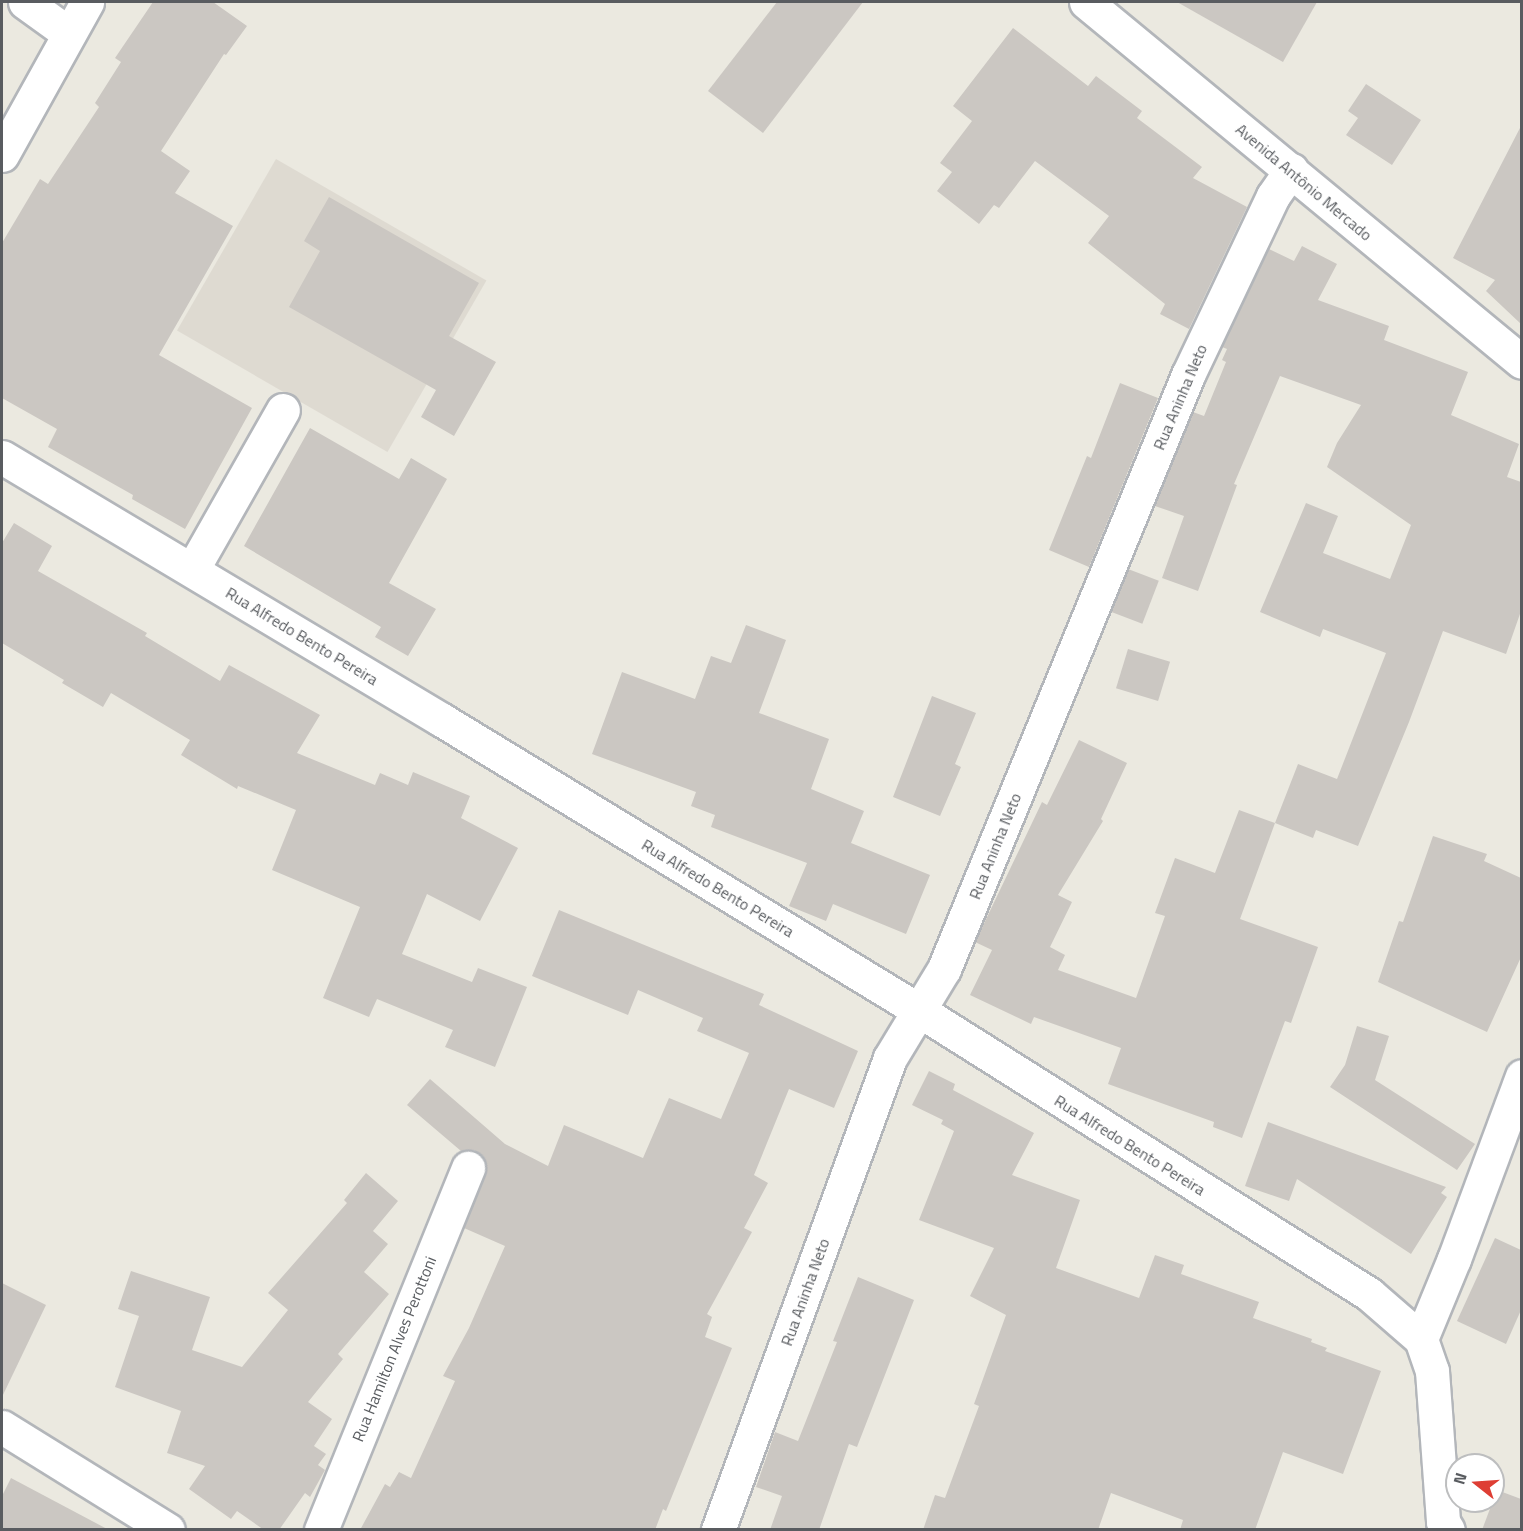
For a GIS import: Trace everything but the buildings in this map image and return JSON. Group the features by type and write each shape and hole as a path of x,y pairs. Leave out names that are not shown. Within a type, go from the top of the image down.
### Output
{"street":[{"path":"25,2 68,33"},
{"path":"2,155 87,2"},
{"name":"Avenida Antônio Mercado","path":"1086,2 1521,362"},
{"name":"Rua Aninha Neto","path":"718,1530 890,1058 944,969 1188,375 1273,196 1291,170"},
{"path":"192,570 283,410"},
{"name":"Rua Alfredo Bento Pereira","path":"2,457 920,1011 1369,1294 1421,1339"},
{"path":"1448,1530 1443,1522 1432,1371 1421,1339 1454,1258 1521,1076"},
{"name":"Rua Hamilton Alves Perottoni","path":"321,1530 468,1168"},
{"path":"2,1427 168,1530"}],"shaded area":[{"path":"276,159 486,280 387,452 177,330"}]}
